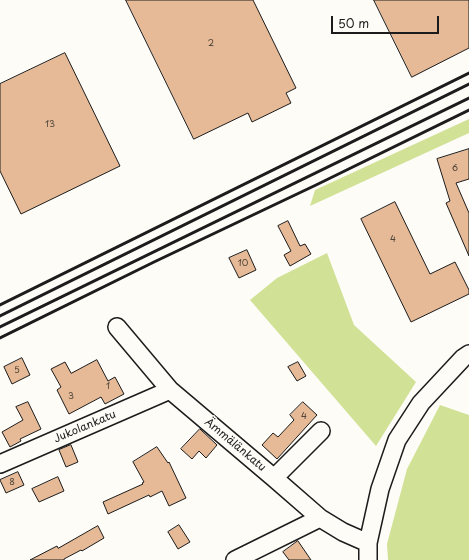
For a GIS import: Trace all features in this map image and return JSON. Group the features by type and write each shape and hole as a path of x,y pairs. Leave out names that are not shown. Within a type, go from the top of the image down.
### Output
{"street":[{"name":"Ämmälänkatu","path":"117,327 170,390 320,518 343,532 368,543"},
{"path":"368,560 368,543 380,489 397,440 421,403 463,358 469,354"},
{"name":"Jukolankatu","path":"0,464 170,390"},
{"path":"274,478 321,431"},
{"path":"235,560 320,518"}],"green space":[{"path":"469,119 469,133 310,206 315,190"},
{"path":"327,253 354,325 416,382 376,446 250,300 277,278"},
{"path":"440,405 469,415 469,560 388,560 387,544 407,469"}],"building":[{"path":"126,0 253,0 296,88 286,93 291,103 252,122 248,113 194,139"},
{"path":"374,0 469,0 469,48 412,77"},
{"path":"65,53 120,166 21,214 0,171 0,84"},
{"path":"469,149 469,179 456,183 469,213 469,256 446,203 450,201 437,159"},
{"path":"395,202 430,274 455,262 469,290 469,294 411,322 361,219"},
{"path":"288,221 300,246 305,244 311,254 290,266 284,255 291,251 278,226"},
{"path":"247,250 256,270 239,278 229,258"},
{"path":"22,358 30,375 12,384 4,367"},
{"path":"97,360 108,381 115,377 124,394 105,404 101,397 69,414 57,390 61,387 51,369 65,362 71,373"},
{"path":"298,362 306,376 297,381 288,367"},
{"path":"28,402 41,429 20,439 21,441 10,447 2,432 23,420 16,407"},
{"path":"303,402 317,415 277,459 262,445 273,433 278,437 294,420 290,415"},
{"path":"200,429 217,445 206,458 199,451 192,459 181,449"},
{"path":"71,445 78,462 66,467 59,450"},
{"path":"157,447 168,463 169,462 186,498 169,506 162,491 150,497 149,495 108,514 103,502 143,484 142,483 144,482 133,462"},
{"path":"18,472 24,485 6,493 0,480"},
{"path":"58,477 64,491 39,502 32,489"},
{"path":"179,525 190,542 178,549 168,532"},
{"path":"98,526 104,538 64,560 30,560 57,546 58,548"},
{"path":"298,541 311,560 289,560 283,552"}],"railway":[{"path":"0,305 469,73"},
{"path":"0,316 469,84"},
{"path":"0,327 469,98"},
{"path":"0,338 469,110"}]}
